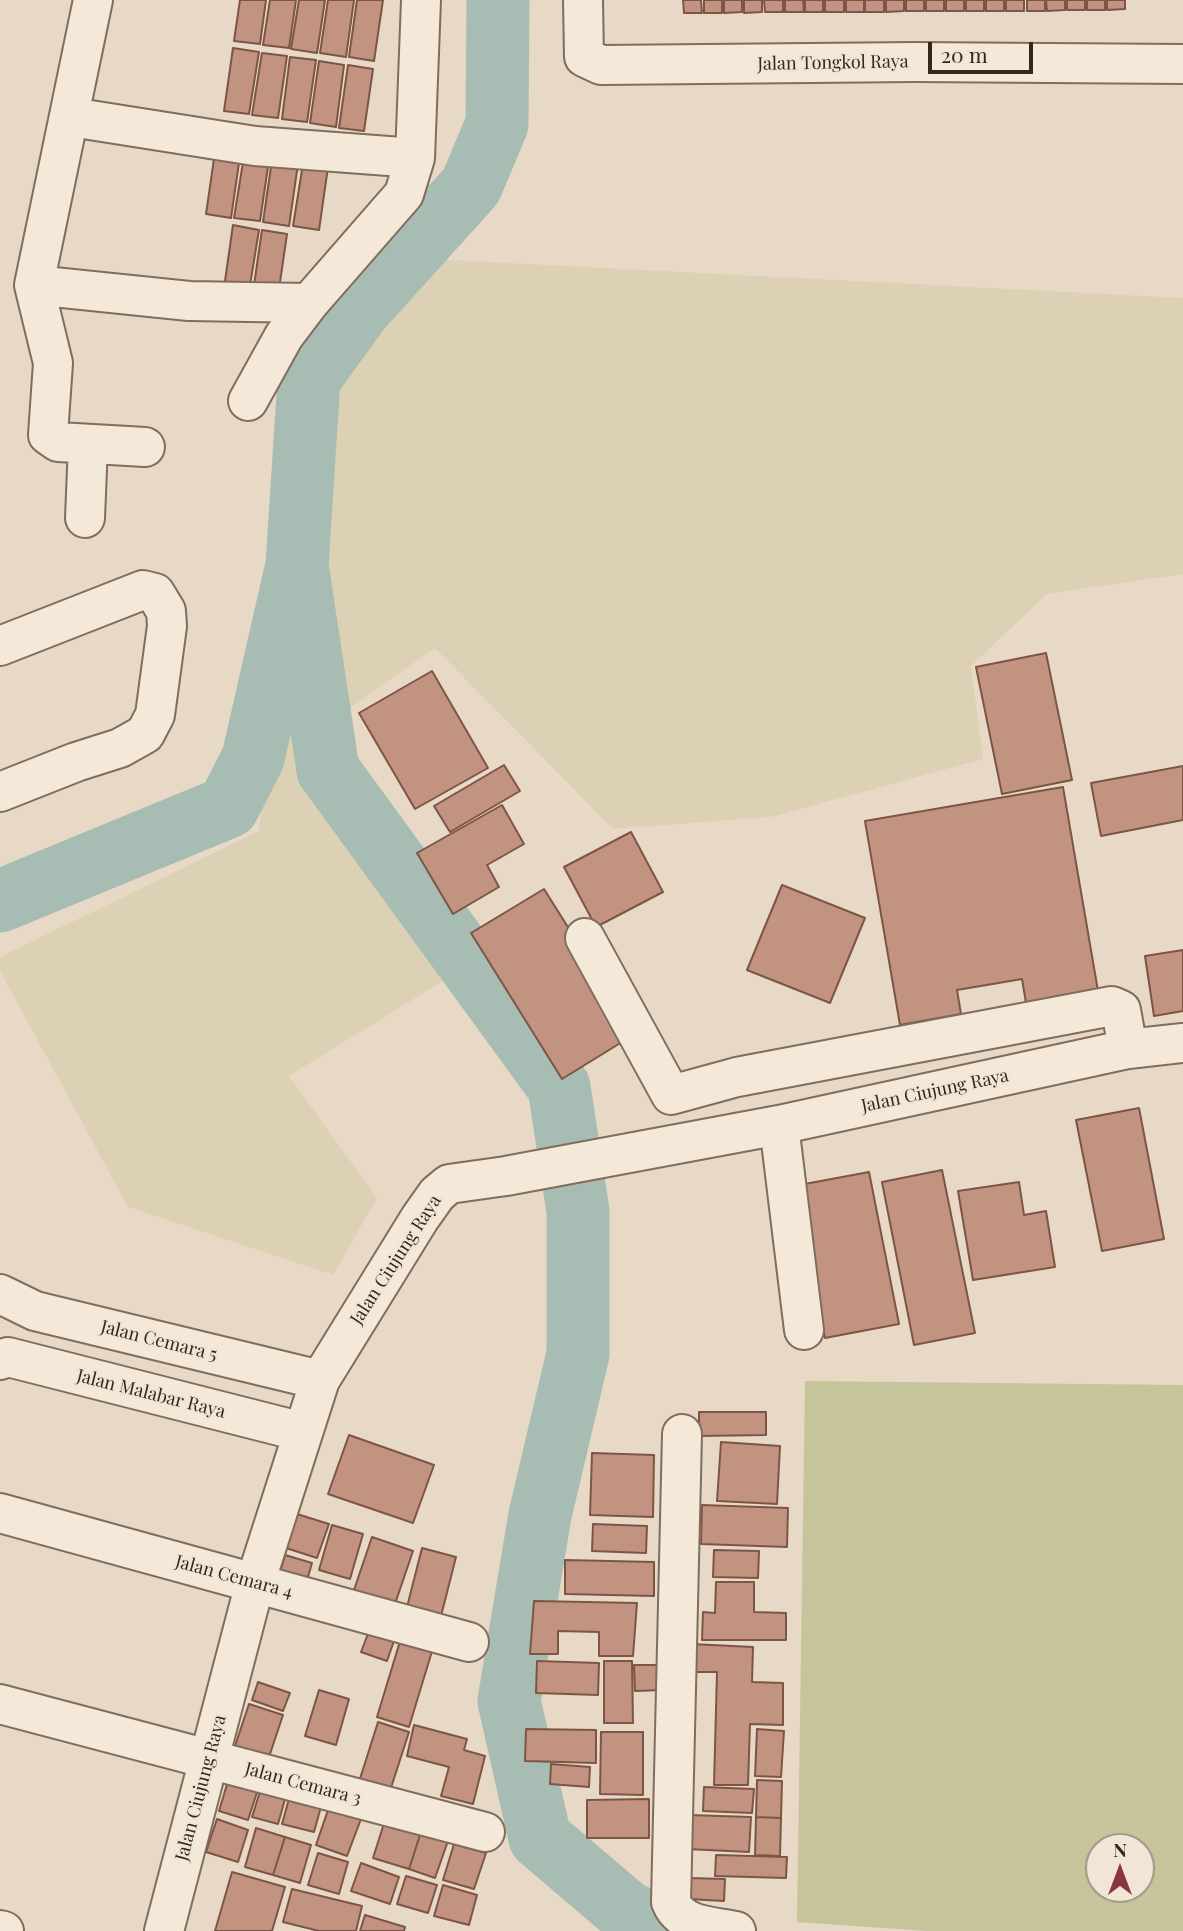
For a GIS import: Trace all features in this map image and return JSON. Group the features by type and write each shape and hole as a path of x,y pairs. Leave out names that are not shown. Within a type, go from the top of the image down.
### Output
{"street":[{"path":"93,0 71,117 34,285 52,363 48,435 58,442 145,447"},
{"path":"248,401 284,336 309,303 404,194 415,159 421,0"},
{"name":"Jalan Tongkol Raya","path":"582,0 584,57 601,65 914,62 1183,64"},
{"path":"71,117 255,146 415,159"},
{"path":"34,285 190,301 309,303"},
{"path":"85,518 88,444"},
{"path":"0,646 143,590 155,593 166,611 167,626 155,715 145,734 120,748 76,762 0,793"},
{"path":"584,937 671,1095 686,1141"},
{"path":"671,1095 737,1077 1112,1006 1121,1010 1128,1049"},
{"name":"Jalan Ciujung Raya","path":"164,1931 255,1583 320,1380 436,1194 449,1184 506,1176 779,1125 1128,1049 1183,1043"},
{"path":"779,1125 804,1330"},
{"name":"Jalan Cemara 5","path":"0,1294 35,1311 320,1380"},
{"name":"Jalan Malabar Raya","path":"0,1360 8,1357 303,1433"},
{"path":"682,1434 671,1902 676,1913 687,1921 736,1931"},
{"name":"Jalan Cemara 4","path":"0,1513 469,1642"},
{"name":"Jalan Cemara 3","path":"0,1704 485,1832"}],"shaded area":[{"path":"431,259 1183,298 1183,574 1047,594 971,666 983,759 771,817 613,829 435,648 318,731 446,979 289,1076 377,1198 333,1275 128,1207 0,971 0,957 259,831 302,432"}],"green space":[{"path":"805,1381 1183,1385 1183,1931 927,1931 797,1922"}],"building":[{"path":"240,0 266,0 260,44 234,41"},
{"path":"270,0 296,0 289,48 263,45"},
{"path":"299,0 325,0 317,53 291,49"},
{"path":"328,0 354,0 346,57 320,53"},
{"path":"357,0 383,0 374,61 349,57"},
{"path":"683,0 701,0 702,13 684,13"},
{"path":"704,0 722,0 722,13 704,13"},
{"path":"724,0 742,0 742,12 724,13"},
{"path":"744,0 762,0 762,12 744,13"},
{"path":"764,0 783,0 783,12 765,12"},
{"path":"785,0 803,0 804,12 785,12"},
{"path":"805,0 823,0 823,12 805,12"},
{"path":"825,0 844,0 844,12 825,12"},
{"path":"846,0 864,0 864,12 846,12"},
{"path":"865,0 884,0 884,12 865,12"},
{"path":"886,0 904,0 904,11 886,12"},
{"path":"906,0 924,0 924,11 906,11"},
{"path":"926,0 944,0 944,11 926,11"},
{"path":"946,0 964,0 964,11 946,11"},
{"path":"966,0 984,0 984,11 966,11"},
{"path":"986,0 1004,0 1004,11 986,11"},
{"path":"1006,0 1024,0 1024,11 1006,11"},
{"path":"1027,0 1045,0 1045,11 1027,11"},
{"path":"1046,0 1065,0 1065,10 1047,11"},
{"path":"1067,0 1085,0 1085,10 1067,10"},
{"path":"1087,0 1105,0 1105,10 1087,10"},
{"path":"1107,0 1125,0 1125,9 1107,10"},
{"path":"233,48 259,52 249,114 224,111"},
{"path":"262,53 287,56 278,118 252,115"},
{"path":"290,57 316,60 307,122 282,119"},
{"path":"319,61 344,65 336,127 310,123"},
{"path":"348,65 373,69 364,131 339,128"},
{"path":"215,152 240,156 231,218 206,214"},
{"path":"244,156 269,160 260,221 234,218"},
{"path":"272,160 298,164 289,226 263,222"},
{"path":"303,164 328,167 319,230 293,226"},
{"path":"233,225 259,230 249,291 224,288"},
{"path":"262,230 287,234 278,296 253,292"},
{"path":"1046,653 1072,780 1002,794 976,667"},
{"path":"432,671 488,768 415,809 359,713"},
{"path":"504,765 520,791 450,832 434,806"},
{"path":"1183,766 1183,820 1101,836 1091,783"},
{"path":"1063,787 1098,991 1026,1003 1022,979 957,990 961,1014 900,1025 865,821"},
{"path":"502,805 524,844 487,865 499,887 453,914 417,853"},
{"path":"631,832 663,892 596,927 564,867"},
{"path":"782,885 865,918 830,1003 747,970"},
{"path":"544,889 635,1034 562,1079 471,933"},
{"path":"1183,950 1183,1011 1154,1016 1145,956"},
{"path":"1139,1108 1164,1239 1102,1251 1076,1120"},
{"path":"942,1170 975,1333 914,1345 882,1182"},
{"path":"869,1172 899,1324 825,1338 794,1186"},
{"path":"1019,1182 1024,1215 1046,1211 1055,1267 973,1280 958,1191"},
{"path":"699,1412 766,1412 766,1435 699,1436"},
{"path":"349,1435 434,1465 413,1523 328,1494"},
{"path":"721,1442 780,1446 777,1504 717,1501"},
{"path":"592,1453 654,1455 653,1517 590,1515"},
{"path":"702,1505 788,1508 787,1547 701,1544"},
{"path":"297,1514 329,1524 317,1558 286,1548"},
{"path":"593,1524 647,1526 646,1553 592,1551"},
{"path":"332,1525 363,1534 350,1579 319,1570"},
{"path":"372,1537 413,1551 395,1604 354,1590"},
{"path":"422,1548 456,1557 440,1620 406,1611"},
{"path":"714,1550 759,1551 758,1578 713,1577"},
{"path":"285,1555 312,1563 303,1594 276,1586"},
{"path":"565,1560 654,1562 654,1596 565,1594"},
{"path":"716,1582 754,1582 754,1612 786,1613 786,1640 702,1640 703,1612 715,1613"},
{"path":"534,1601 637,1603 633,1656 599,1656 599,1632 558,1631 558,1654 530,1654"},
{"path":"371,1626 396,1635 387,1661 361,1652"},
{"path":"401,1638 433,1648 409,1727 377,1717"},
{"path":"691,1644 753,1647 752,1682 783,1683 783,1725 750,1724 748,1785 714,1785 717,1672 690,1672"},
{"path":"537,1661 599,1663 598,1695 536,1693"},
{"path":"604,1661 632,1661 633,1723 604,1723"},
{"path":"634,1665 664,1665 664,1690 635,1691"},
{"path":"258,1682 290,1693 283,1711 252,1700"},
{"path":"319,1690 349,1699 336,1745 305,1736"},
{"path":"249,1704 283,1715 265,1769 231,1758"},
{"path":"378,1722 409,1732 389,1794 358,1785"},
{"path":"414,1725 467,1739 464,1750 485,1756 473,1804 441,1796 449,1767 407,1756"},
{"path":"526,1729 596,1730 596,1763 525,1761"},
{"path":"757,1729 784,1731 781,1777 755,1776"},
{"path":"601,1732 643,1732 643,1795 600,1794"},
{"path":"551,1764 590,1767 589,1787 550,1784"},
{"path":"231,1771 261,1780 248,1820 219,1811"},
{"path":"757,1780 782,1781 781,1818 756,1817"},
{"path":"262,1785 287,1792 278,1824 252,1817"},
{"path":"704,1787 754,1789 752,1813 703,1811"},
{"path":"290,1795 322,1803 314,1832 282,1824"},
{"path":"649,1799 649,1838 587,1838 587,1800"},
{"path":"329,1807 361,1819 347,1856 316,1845"},
{"path":"688,1815 751,1817 749,1852 687,1849"},
{"path":"386,1817 422,1829 409,1869 373,1858"},
{"path":"756,1817 781,1818 780,1856 755,1855"},
{"path":"217,1819 248,1830 238,1862 206,1852"},
{"path":"256,1828 285,1837 273,1875 245,1867"},
{"path":"422,1829 449,1838 435,1878 409,1869"},
{"path":"285,1837 311,1845 300,1883 273,1875"},
{"path":"454,1844 486,1853 474,1889 443,1880"},
{"path":"318,1853 348,1862 339,1894 308,1885"},
{"path":"716,1855 787,1857 786,1878 715,1876"},
{"path":"361,1863 399,1877 390,1904 351,1891"},
{"path":"232,1872 285,1887 272,1931 215,1931"},
{"path":"406,1876 437,1885 428,1913 397,1904"},
{"path":"689,1878 725,1879 724,1901 688,1899"},
{"path":"443,1885 477,1895 469,1925 434,1916"},
{"path":"292,1889 362,1906 356,1931 319,1931 283,1922"},
{"path":"365,1915 405,1927 404,1931 360,1931"}],"waterway":[{"path":"0,901 228,807 253,758 297,565 309,379 359,310 471,186 497,124 498,0"},
{"path":"297,565 328,770 559,1087 578,1211 578,1354 540,1515 509,1701 540,1838 628,1913 672,1931"}]}
